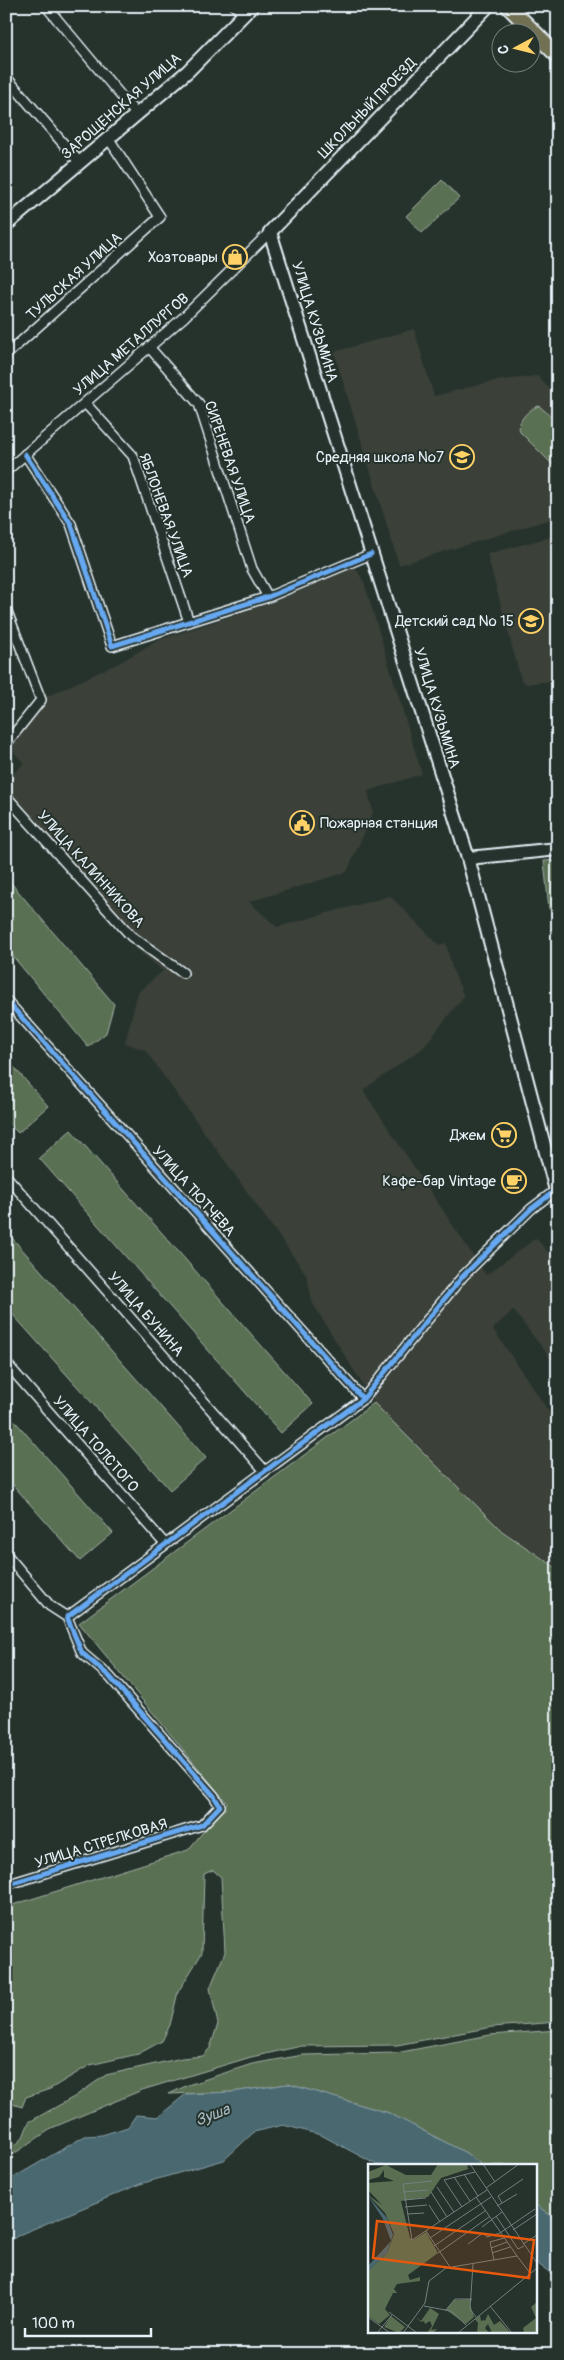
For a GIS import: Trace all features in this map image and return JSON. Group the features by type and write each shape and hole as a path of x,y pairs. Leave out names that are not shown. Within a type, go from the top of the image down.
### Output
{"main road":[{"name":"ШКОЛЬНЫЙ ПРОЕЗД","path":"270,232 488,6"},
{"path":"508,6 558,56"},
{"name":"ЗАРОЩЕНСКАЯ УЛИЦА","path":"6,225 188,71 244,9"},
{"name":"УЛИЦА КУЗЬМИНА","path":"270,232 468,858 557,1194"},
{"path":"468,858 558,849"}],"street":[{"path":"46,6 137,115"},
{"path":"6,77 80,163"},
{"name":"ТУЛЬСКАЯ УЛИЦА","path":"6,355 160,217 109,139"},
{"name":"УЛИЦА МЕТАЛЛУРГОВ","path":"6,471 184,317 270,232"},
{"name":"СИРЕНЕВАЯ УЛИЦА","path":"149,347 199,404 252,569 268,597"},
{"name":"ЯБЛОНЕВАЯ УЛИЦА","path":"85,403 133,456 188,622"},
{"path":"26,454 71,524 112,646 268,597 371,554"},
{"path":"6,609 42,700 6,744"},
{"name":"УЛИЦА КАЛИННИКОВА","path":"6,796 131,936 183,973"},
{"name":"УЛИЦА ТЮТЧЕВА","path":"6,1000 363,1399"},
{"name":"УЛИЦА БУНИНА","path":"6,1176 265,1471"},
{"path":"6,1554 50,1606 67,1617 363,1399 463,1276 530,1209 557,1194"},
{"name":"УЛИЦА ТОЛСТОГО","path":"6,1362 166,1544"},
{"name":"УЛИЦА СТРЕЛКОВАЯ","path":"6,1885 202,1824 220,1806 214,1796 109,1676 82,1653 67,1617"}],"shaded area":[{"name":"Средняя школа №7","path":"414,329 434,396 494,381 537,376 558,397 558,517 399,565 334,352"},
{"name":"Детский сад № 15","path":"558,535 558,680 527,684 521,680 487,554"},
{"path":"355,567 364,582 422,774 368,791 373,812 347,872 249,902 277,927 390,896 439,945 446,943 452,968 464,996 423,1048 363,1090 486,1275 536,1238 558,1264 558,1368 513,1310 493,1329 558,1425 558,1569 502,1531 374,1403 313,1304 306,1274 145,1050 125,1043 138,992 163,971 124,938 6,805 6,781 24,763 6,744 37,701 121,662 156,641 267,604"}],"green space":[{"path":"442,180 459,198 422,233 406,216"},
{"path":"539,406 558,422 558,470 520,432 520,424 524,416"},
{"path":"558,860 558,908 549,909 544,861"},
{"path":"6,877 114,1004 106,1033 88,1047 6,948"},
{"path":"6,1058 48,1106 18,1133 6,1121"},
{"path":"71,1130 313,1404 281,1433 39,1158"},
{"path":"6,1231 206,1458 170,1490 6,1307"},
{"path":"374,1403 502,1531 558,1569 558,2022 492,2027 397,2045 302,2046 251,2057 142,2090 54,2127 6,2159 6,2137 16,2145 23,2137 29,2122 74,2097 106,2075 182,2058 203,2056 210,2048 218,2024 210,1988 225,1952 221,1877 213,1870 204,1874 202,1953 178,1992 170,2025 162,2041 138,2054 90,2065 50,2089 26,2097 22,2107 6,2102 6,1907 188,1850 227,1803 79,1623"},
{"path":"6,1411 113,1533 80,1561 6,1477 12,1470 6,1464"},
{"path":"558,2030 558,2221 536,2205 536,2164 481,2164 466,2153 389,2113 288,2084 232,2092 169,2094 188,2085 252,2064 303,2055 396,2053 490,2035"}],"water":[{"name":"Зуша","path":"288,2084 389,2113 466,2153 481,2164 375,2164 321,2135 283,2125 254,2132 224,2160 140,2184 21,2234 6,2243 6,2182 85,2136 102,2135 128,2127 136,2115 158,2117 186,2094 232,2092"},
{"path":"536,2205 558,2221 558,2278 536,2263"}],"cycle path":[{"path":"25,454 71,524 112,646 268,597 371,554"},
{"path":"6,1000 363,1399"},
{"path":"6,1885 202,1825 220,1806 214,1796 109,1676 82,1653 67,1617 363,1399 463,1276 531,1209 556,1190"}],"place":[{"name":"Хозтовары","path":"235,257"},
{"name":"Средняя школа №7","path":"462,457"},
{"name":"Детский сад № 15","path":"531,621"},
{"name":"Пожарная станция","path":"302,823"},
{"name":"Джем","path":"504,1135"},
{"name":"Кафе-бар Vintage","path":"514,1181"}]}
